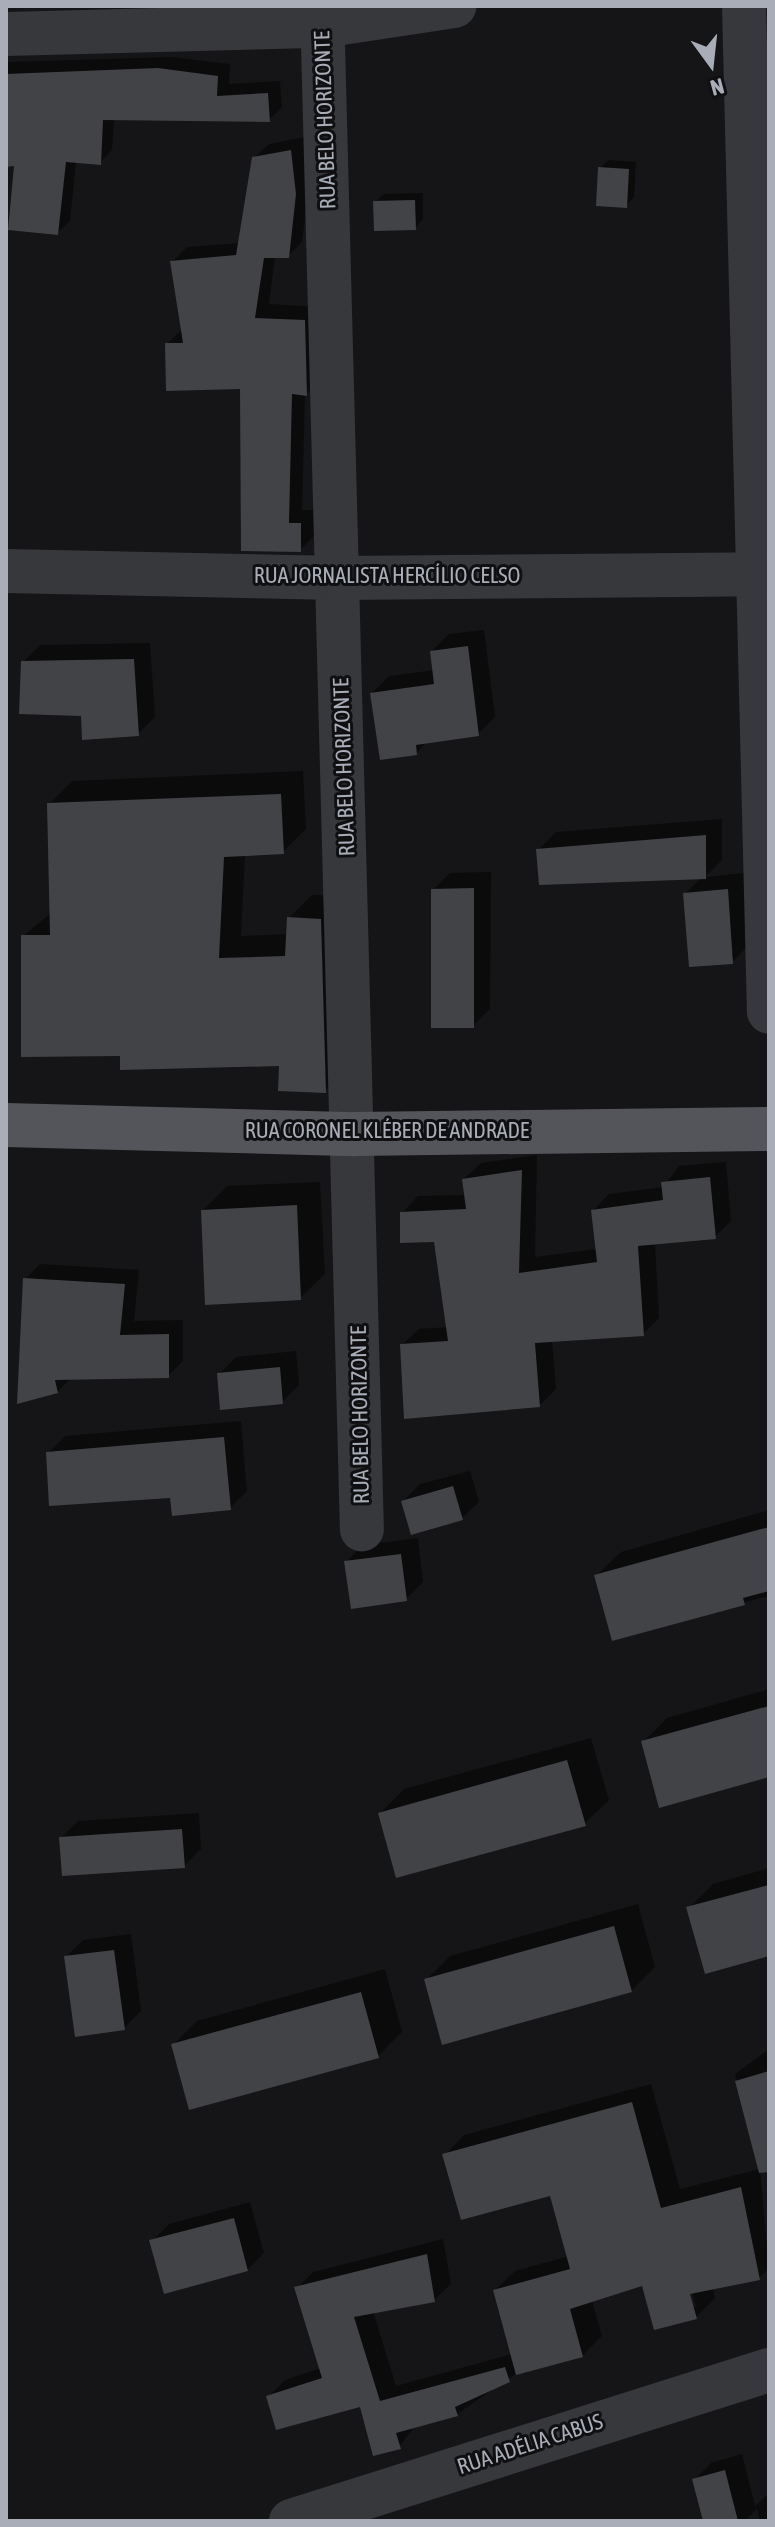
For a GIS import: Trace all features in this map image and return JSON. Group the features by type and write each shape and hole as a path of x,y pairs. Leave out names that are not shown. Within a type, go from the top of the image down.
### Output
{"main road":[{"name":"RUA CORONEL KLÉBER DE ANDRADE","path":"6,1125 355,1134 769,1129"}],"street":[{"path":"6,34 455,6"},
{"path":"744,6 764,574 769,1012"},
{"name":"RUA BELO HORIZONTE","path":"322,16 355,1134 362,1529"},
{"name":"RUA JORNALISTA HERCÍLIO CELSO","path":"6,571 338,578 764,574"},
{"name":"RUA ADÉLIA CABUS","path":"291,2521 769,2370"}],"building":[{"path":"158,68 218,76 217,96 268,93 270,122 103,120 101,165 66,162 58,235 8,230 14,166 6,167 6,74"},
{"path":"291,150 296,194 289,258 264,258 255,318 305,320 307,396 292,394 289,523 301,523 301,552 241,551 240,389 166,391 165,343 183,343 170,261 236,255 252,157"},
{"path":"598,167 629,169 627,208 596,206"},
{"path":"415,200 416,230 374,231 373,201"},
{"path":"468,646 479,736 416,745 417,755 380,760 370,693 434,684 430,651"},
{"path":"134,659 139,736 82,740 81,716 19,714 21,661"},
{"path":"281,794 284,854 224,857 219,958 285,956 287,917 321,919 326,1093 278,1091 279,1066 120,1070 120,1056 21,1057 21,935 50,935 47,803"},
{"path":"706,835 706,879 539,885 536,849"},
{"path":"474,888 474,1028 431,1028 431,889"},
{"path":"728,889 733,964 689,967 683,893"},
{"path":"522,1170 519,1273 597,1262 591,1210 663,1200 661,1182 710,1177 716,1239 638,1246 644,1336 535,1343 540,1407 404,1419 400,1344 448,1341 434,1242 400,1243 400,1212 466,1209 462,1179"},
{"path":"297,1205 301,1300 205,1305 201,1210"},
{"path":"23,1278 125,1284 120,1335 169,1334 169,1378 55,1380 58,1393 17,1404"},
{"path":"280,1367 283,1404 220,1410 217,1373"},
{"path":"224,1437 231,1510 172,1516 170,1498 49,1506 46,1452"},
{"path":"453,1486 463,1520 411,1535 401,1501"},
{"path":"769,1527 769,1591 743,1598 745,1605 612,1641 594,1575"},
{"path":"401,1554 407,1601 351,1609 344,1561"},
{"path":"769,1706 769,1777 659,1808 641,1741"},
{"path":"567,1760 586,1826 396,1878 378,1813"},
{"path":"182,1829 185,1868 62,1876 59,1837"},
{"path":"769,1885 769,1956 705,1974 686,1907"},
{"path":"614,1926 632,1992 442,2045 424,1979"},
{"path":"114,1950 125,2030 75,2037 64,1956"},
{"path":"361,1992 379,2058 189,2110 171,2044"},
{"path":"769,2071 769,2172 759,2173 735,2081"},
{"path":"632,2102 661,2208 741,2187 760,2280 690,2294 697,2319 654,2330 642,2286 570,2309 583,2357 516,2375 493,2290 570,2269 550,2196 461,2220 442,2154"},
{"path":"234,2218 248,2271 164,2294 149,2240"},
{"path":"427,2254 435,2302 354,2317 380,2401 505,2367 510,2382 455,2407 458,2416 396,2433 401,2449 373,2456 360,2407 276,2430 266,2396 322,2378 294,2287"},
{"path":"725,2470 738,2521 703,2521 692,2479"}]}
